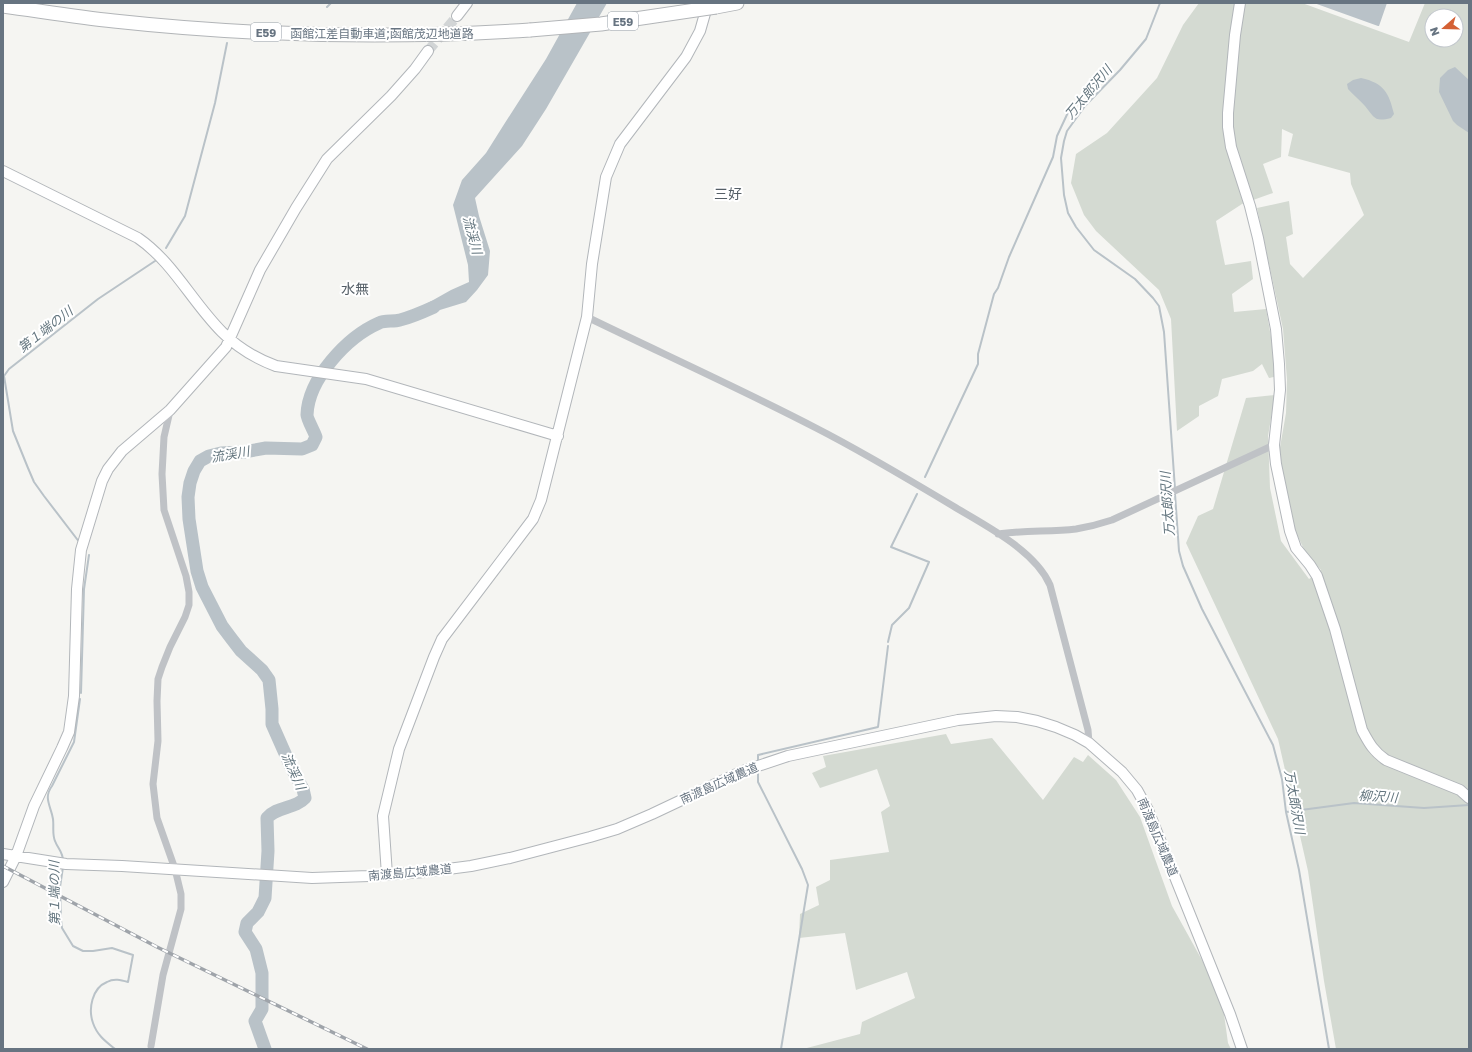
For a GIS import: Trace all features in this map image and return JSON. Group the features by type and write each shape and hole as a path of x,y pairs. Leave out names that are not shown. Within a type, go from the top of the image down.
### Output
{"highway":[{"name":"函館江差自動車道;函館茂辺地道路","path":"3,6 114,21 255,32 410,35 530,30 600,24 712,5 737,3"}],"street":[{"path":"457,16 467,3"},
{"path":"1240,3 1228,113 1228,127 1231,147 1250,206 1258,238 1276,330 1280,390 1274,446 1290,531 1296,548 1317,576 1335,629 1362,730 1368,743 1376,753 1386,760 1460,790 1469,798"},
{"path":"387,875 383,816 399,749 434,657 442,639 533,519 541,500 587,317 592,264 603,189 610,167 620,144 686,57 712,5"},
{"path":"3,882 16,856 34,806 69,732 74,696 77,589 80,557 85,535 102,481 108,469 122,451 170,410 226,347 260,270 327,159 391,96 415,69 428,51"},
{"path":"3,171 138,238 148,245 171,269 222,332 243,349 268,363 276,366 350,376 402,389 558,436"},
{"path":"587,317 816,428 895,471 998,534 1028,555 1047,577 1088,730 1089,743"},
{"path":"152,1046 162,975 181,909 181,894 175,869 157,818 153,784 158,741 158,679 170,647 185,617 189,605 189,592 186,576 164,510 162,474 164,437 170,410"},
{"path":"998,534 1018,531 1074,529 1090,527 1112,520 1174,490 1274,446"},
{"name":"南渡島広域農道","path":"3,854 62,864 175,869 312,878 387,875 471,866 590,838 617,829 719,782 765,763 788,756 958,720 996,716 1017,717 1056,726 1089,743 1122,772 1137,790 1148,810 1230,1014 1242,1049"}],"shaded area":[{"path":"1199,3 1302,3 1409,42 1425,3 1469,3 1469,1049 1336,1049 1324,981 1308,871 1278,739 1186,543 1198,516 1213,509 1246,398 1275,395 1268,436 1270,488 1281,541 1309,579 1321,570 1305,551 1296,533 1279,453 1286,413 1287,380 1283,329 1257,208 1289,201 1293,234 1286,237 1290,264 1303,278 1364,215 1351,184 1350,173 1288,156 1293,134 1282,129 1281,157 1263,164 1273,193 1242,204 1216,221 1225,265 1251,261 1253,279 1232,294 1234,312 1266,309 1274,354 1274,377 1269,378 1262,364 1253,371 1222,379 1218,396 1199,406 1199,416 1177,431 1171,319 1159,290 1096,231 1084,215 1071,183 1076,154 1107,133 1157,78 1183,25"},
{"path":"946,734 951,744 992,738 1043,800 1074,757 1083,762 1088,755 1116,780 1140,817 1172,906 1213,980 1223,1007 1228,1043 1231,1049 803,1049 860,1034 862,1022 915,998 907,972 856,990 845,933 799,938 800,914 819,905 816,887 830,880 830,860 889,852 881,812 890,806 877,769 820,788 812,773 826,767 823,756"}],"water":[{"path":"577,3 607,3 546,109 522,146 475,198 490,251 488,275 466,302 417,317 419,308 451,290 469,282 468,265 453,205 462,180 486,153 546,59"},
{"path":"1314,3 1387,3 1378,26"},
{"path":"1455,67 1469,80 1469,133 1453,121 1439,92 1440,78 1448,70"},
{"path":"1361,78 1375,83 1384,90 1390,100 1394,114 1391,118 1381,120 1375,118 1348,89 1347,84 1353,80"}],"waterway":[{"name":"第１端の川","path":"327,7 331,3"},
{"name":"万太郎沢川","path":"1160,3 1146,39 1120,70 1085,106 1067,131 1061,158 1064,195 1068,213 1076,227 1094,250 1135,279 1159,306 1164,332 1175,489"},
{"name":"第１端の川","path":"166,248 185,216 215,103 227,43"},
{"path":"925,477 978,364 978,354 994,294 998,288 1009,257 1053,157 1057,136 1071,106 1089,101"},
{"name":"第１端の川","path":"80,543 34,482 13,431 4,376 9,369 98,299 155,261"},
{"name":"流渓川","path":"265,1049 255,1021 262,1009 262,973 256,949 245,932 247,923 258,912 265,898 268,851 267,818 276,811 301,802 305,798 303,789 291,767 272,724 269,680 262,670 241,651 222,626 202,587 197,571 189,519 188,497 190,483 194,471 200,461 209,456 221,453 244,452 266,448 302,449 312,445 316,437 307,417 309,401 314,387 331,361 354,338 367,329 379,323 404,319 434,307"},
{"path":"888,642 892,625 909,608 929,562 891,547 917,494"},
{"name":"万太郎沢川","path":"1175,494 1179,551 1183,566 1202,609 1273,745 1282,779 1286,812 1299,870 1329,1049"},
{"name":"第１端の川","path":"81,693 84,589 89,555"},
{"path":"758,761 758,755 878,727 888,646"},
{"name":"第１端の川","path":"63,861 54,838 53,819 48,802 48,794 74,742 80,699"},
{"path":"758,774 758,782 802,869 808,885 781,1049"},
{"name":"柳沢川","path":"1286,812 1354,803 1424,808 1469,805"},
{"name":"第１端の川","path":"63,867 60,887 62,928 73,946 83,951 112,948 133,955 128,982 115,980 102,985 95,994 91,1005 93,1023 97,1031 115,1049"}],"tunnel":[{"path":"428,51 457,16"}],"railway":[{"path":"3,866 157,947 367,1049"}],"district":[{"name":"三好","path":"728,193"},
{"name":"水無","path":"355,288"}]}
